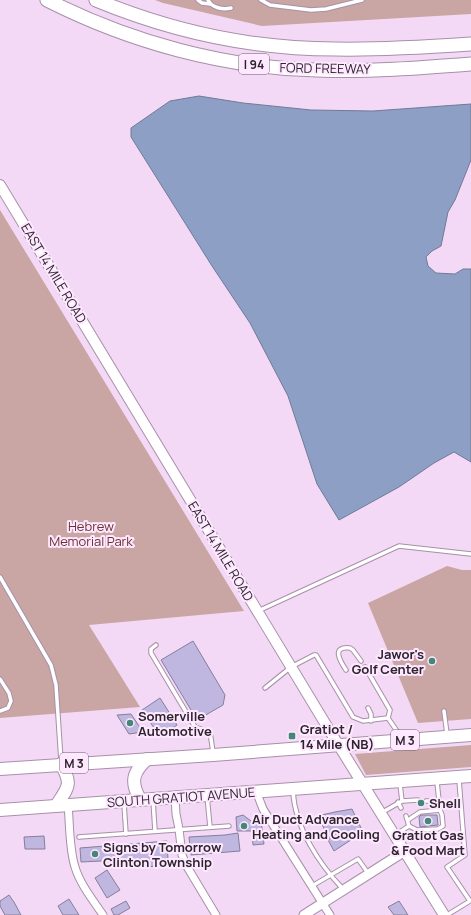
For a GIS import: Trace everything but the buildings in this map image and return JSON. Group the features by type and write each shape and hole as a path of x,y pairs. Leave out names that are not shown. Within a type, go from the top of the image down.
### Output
{"highway":[{"name":"FORD FREEWAY","path":"46,0 92,21 128,35 203,56 254,65 309,70 350,71 471,64"},
{"name":"FORD FREEWAY","path":"96,0 134,15 187,30 218,37 269,45 351,50 471,44"}],"main road":[{"name":"EAST 14 MILE ROAD","path":"0,185 143,420 257,612 380,813 446,915"},
{"name":"M 3","path":"0,769 241,753 471,735"},
{"path":"140,799 134,786 133,779 140,766 147,759"},
{"path":"56,806 68,786 69,781 68,775 61,764"},
{"name":"SOUTH GRATIOT AVENUE","path":"0,810 465,776"}],"street":[{"path":"256,791 263,809 330,915"},
{"path":"175,797 182,855 186,865 216,915"},
{"path":"68,805 72,855 75,867 103,915"},
{"path":"304,915 404,851"}],"lane":[{"path":"198,0 202,3 209,2 223,9 231,8"},
{"path":"261,0 270,5 311,10 326,9 362,0"},
{"path":"257,612 399,546 471,554"},
{"path":"0,577 51,665 56,685 61,764"},
{"path":"156,645 151,648 151,653 195,727 210,732 213,755"},
{"path":"346,670 338,655 338,652 341,649 350,648 361,661"},
{"path":"265,688 291,667 316,655 357,720 371,721 388,718"},
{"path":"365,667 390,710 388,718 402,740"},
{"path":"0,679 11,701 8,708 0,711"},
{"path":"368,708 371,714 371,721"},
{"path":"444,711 448,737"},
{"path":"446,915 470,901 447,867 466,856 465,776"},
{"path":"437,778 443,826 441,828 417,830 409,826 407,818 413,814 440,810"},
{"path":"400,781 401,808"},
{"path":"293,788 294,803 303,831 330,876 344,890"},
{"path":"207,794 210,827"},
{"path":"153,798 155,831"},
{"path":"380,813 401,801 418,800"},
{"path":"124,801 126,834"},
{"path":"401,801 407,805"},
{"path":"426,801 439,801"},
{"path":"79,837 229,826"},
{"path":"395,836 409,826"},
{"path":"312,886 358,859 369,874"}],"green space":[{"path":"155,0 471,0 471,14 262,26"},
{"name":"Hebrew Memorial Park","path":"0,210 244,611 89,625 140,707 0,718"},
{"name":"Jawor's Golf Center","path":"447,566 462,570 471,570 471,719 418,723 368,603"},
{"path":"471,745 471,767 366,775 355,754"}],"water":[{"path":"199,96 243,103 311,110 373,111 471,104 471,160 455,200 448,212 441,246 432,251 426,257 428,266 436,273 455,274 463,269 471,269 471,462 454,452 434,463 399,487 339,520 317,484 288,396 250,323 212,266 131,137 131,128 170,101"}],"place":[{"name":"Jawor's Golf Center","path":"432,661"},
{"name":"Somerville Automotive","path":"130,723"},
{"name":"Gratiot / 14 Mile (NB)","path":"292,736"},
{"name":"Shell","path":"421,803"},
{"name":"Gratiot Gas & Food Mart","path":"428,821"},
{"name":"Air Duct Advance Heating and Cooling","path":"244,826"},
{"name":"Signs by Tomorrow Clinton Township","path":"95,854"}]}
